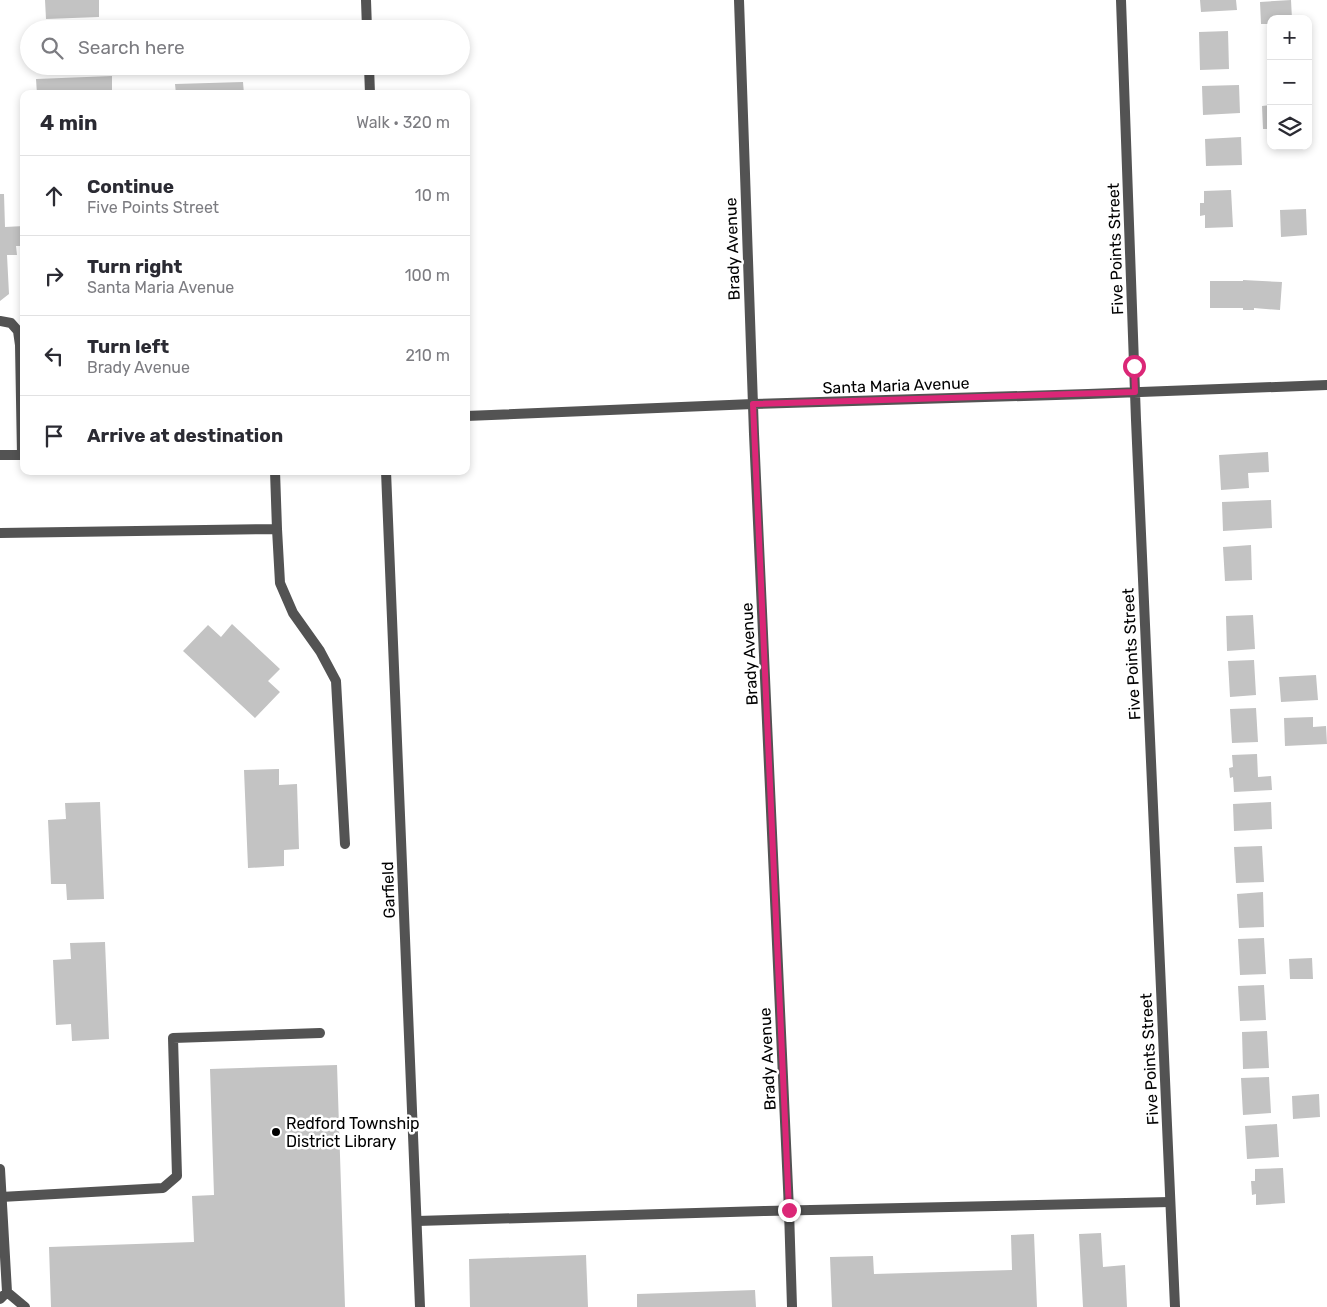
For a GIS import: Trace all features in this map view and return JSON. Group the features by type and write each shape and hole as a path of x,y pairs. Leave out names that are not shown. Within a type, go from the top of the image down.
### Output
{"street":[{"path":"366,0 367,20"},
{"name":"Brady Avenue","path":"739,0 753,404 792,1307"},
{"name":"Five Points Street","path":"1121,0 1135,392 1175,1307"},
{"path":"369,75 370,90"},
{"path":"0,321 11,323 18,331 20,345"},
{"name":"Santa Maria Avenue","path":"470,416 753,404 1327,385"},
{"path":"0,455 20,455"},
{"path":"276,475 280,582 293,613 320,651 336,681 345,844"},
{"name":"Garfield","path":"386,475 420,1307"},
{"path":"0,532 277,529"},
{"path":"1,1197 163,1188 177,1176 173,1038 320,1033"},
{"path":"0,1169 2,1294 25,1307"},
{"path":"417,1221 789,1210 1170,1202"}],"building":[{"path":"45,0 99,0 99,17 46,19"},
{"path":"1200,0 1236,0 1237,10 1201,12"},
{"path":"1291,0 1292,15 1267,15 1267,24 1261,24 1260,2"},
{"path":"1228,31 1229,69 1200,70 1199,32"},
{"path":"112,76 112,90 37,90 36,79"},
{"path":"243,82 244,90 176,90 175,84"},
{"path":"1239,85 1240,113 1203,115 1202,86"},
{"path":"1267,105 1267,129 1263,129 1262,106"},
{"path":"1241,137 1242,165 1206,166 1205,139"},
{"path":"1231,190 1233,227 1205,228 1205,215 1200,216 1200,203 1204,203 1204,191"},
{"path":"0,194 4,194 5,227 20,226 20,246 16,246 17,255 7,255 9,294 0,301"},
{"path":"1306,209 1307,235 1281,237 1280,210"},
{"path":"1210,281 1282,282 1280,310 1210,308"},
{"path":"1268,452 1269,472 1248,473 1249,488 1221,490 1219,455"},
{"path":"1271,500 1272,528 1223,531 1222,502"},
{"path":"1251,545 1252,580 1225,581 1223,547"},
{"path":"1253,615 1255,649 1227,651 1226,616"},
{"path":"232,624 280,669 268,681 280,692 255,718 183,651 208,625 221,637"},
{"path":"1254,660 1256,695 1230,697 1228,661"},
{"path":"1316,675 1318,700 1281,702 1279,677"},
{"path":"1256,708 1258,742 1232,743 1230,709"},
{"path":"1313,717 1313,727 1326,726 1327,744 1285,746 1284,718"},
{"path":"1257,754 1258,777 1271,776 1272,790 1234,792 1233,777 1230,778 1229,768 1233,767 1232,755"},
{"path":"279,769 279,785 297,784 299,849 284,850 284,866 248,868 244,770"},
{"path":"100,802 104,899 67,900 66,884 51,884 48,820 66,819 65,803"},
{"path":"1271,802 1272,829 1234,831 1233,804"},
{"path":"1262,846 1264,882 1236,883 1234,847"},
{"path":"1263,892 1264,927 1239,928 1237,894"},
{"path":"1264,938 1266,974 1240,975 1238,939"},
{"path":"105,942 109,1039 72,1041 71,1024 56,1025 53,960 71,959 70,943"},
{"path":"1312,958 1313,979 1290,979 1289,959"},
{"path":"1264,985 1266,1020 1240,1021 1238,986"},
{"path":"1267,1031 1269,1068 1243,1069 1242,1032"},
{"name":"Redford Township District Library","path":"337,1065 345,1307 51,1307 49,1247 194,1242 192,1196 214,1195 210,1069"},
{"path":"1269,1077 1271,1113 1243,1115 1241,1078"},
{"path":"1319,1094 1320,1117 1293,1119 1292,1096"},
{"path":"1277,1124 1279,1157 1247,1159 1245,1126"},
{"path":"1283,1168 1285,1203 1256,1205 1256,1194 1252,1195 1251,1181 1255,1181 1255,1169"},
{"path":"1101,1233 1103,1267 1125,1265 1127,1307 1083,1307 1079,1234"},
{"path":"1034,1234 1037,1307 832,1307 830,1257 873,1256 874,1274 1012,1270 1011,1235"},
{"path":"586,1255 588,1307 470,1307 469,1259"},
{"path":"755,1290 756,1307 637,1307 637,1294"}],"place":[{"name":"Redford Township District Library","path":"276,1132"}],"route":[{"path":"789,1210 753,404 1135,392 1134,366"}]}
